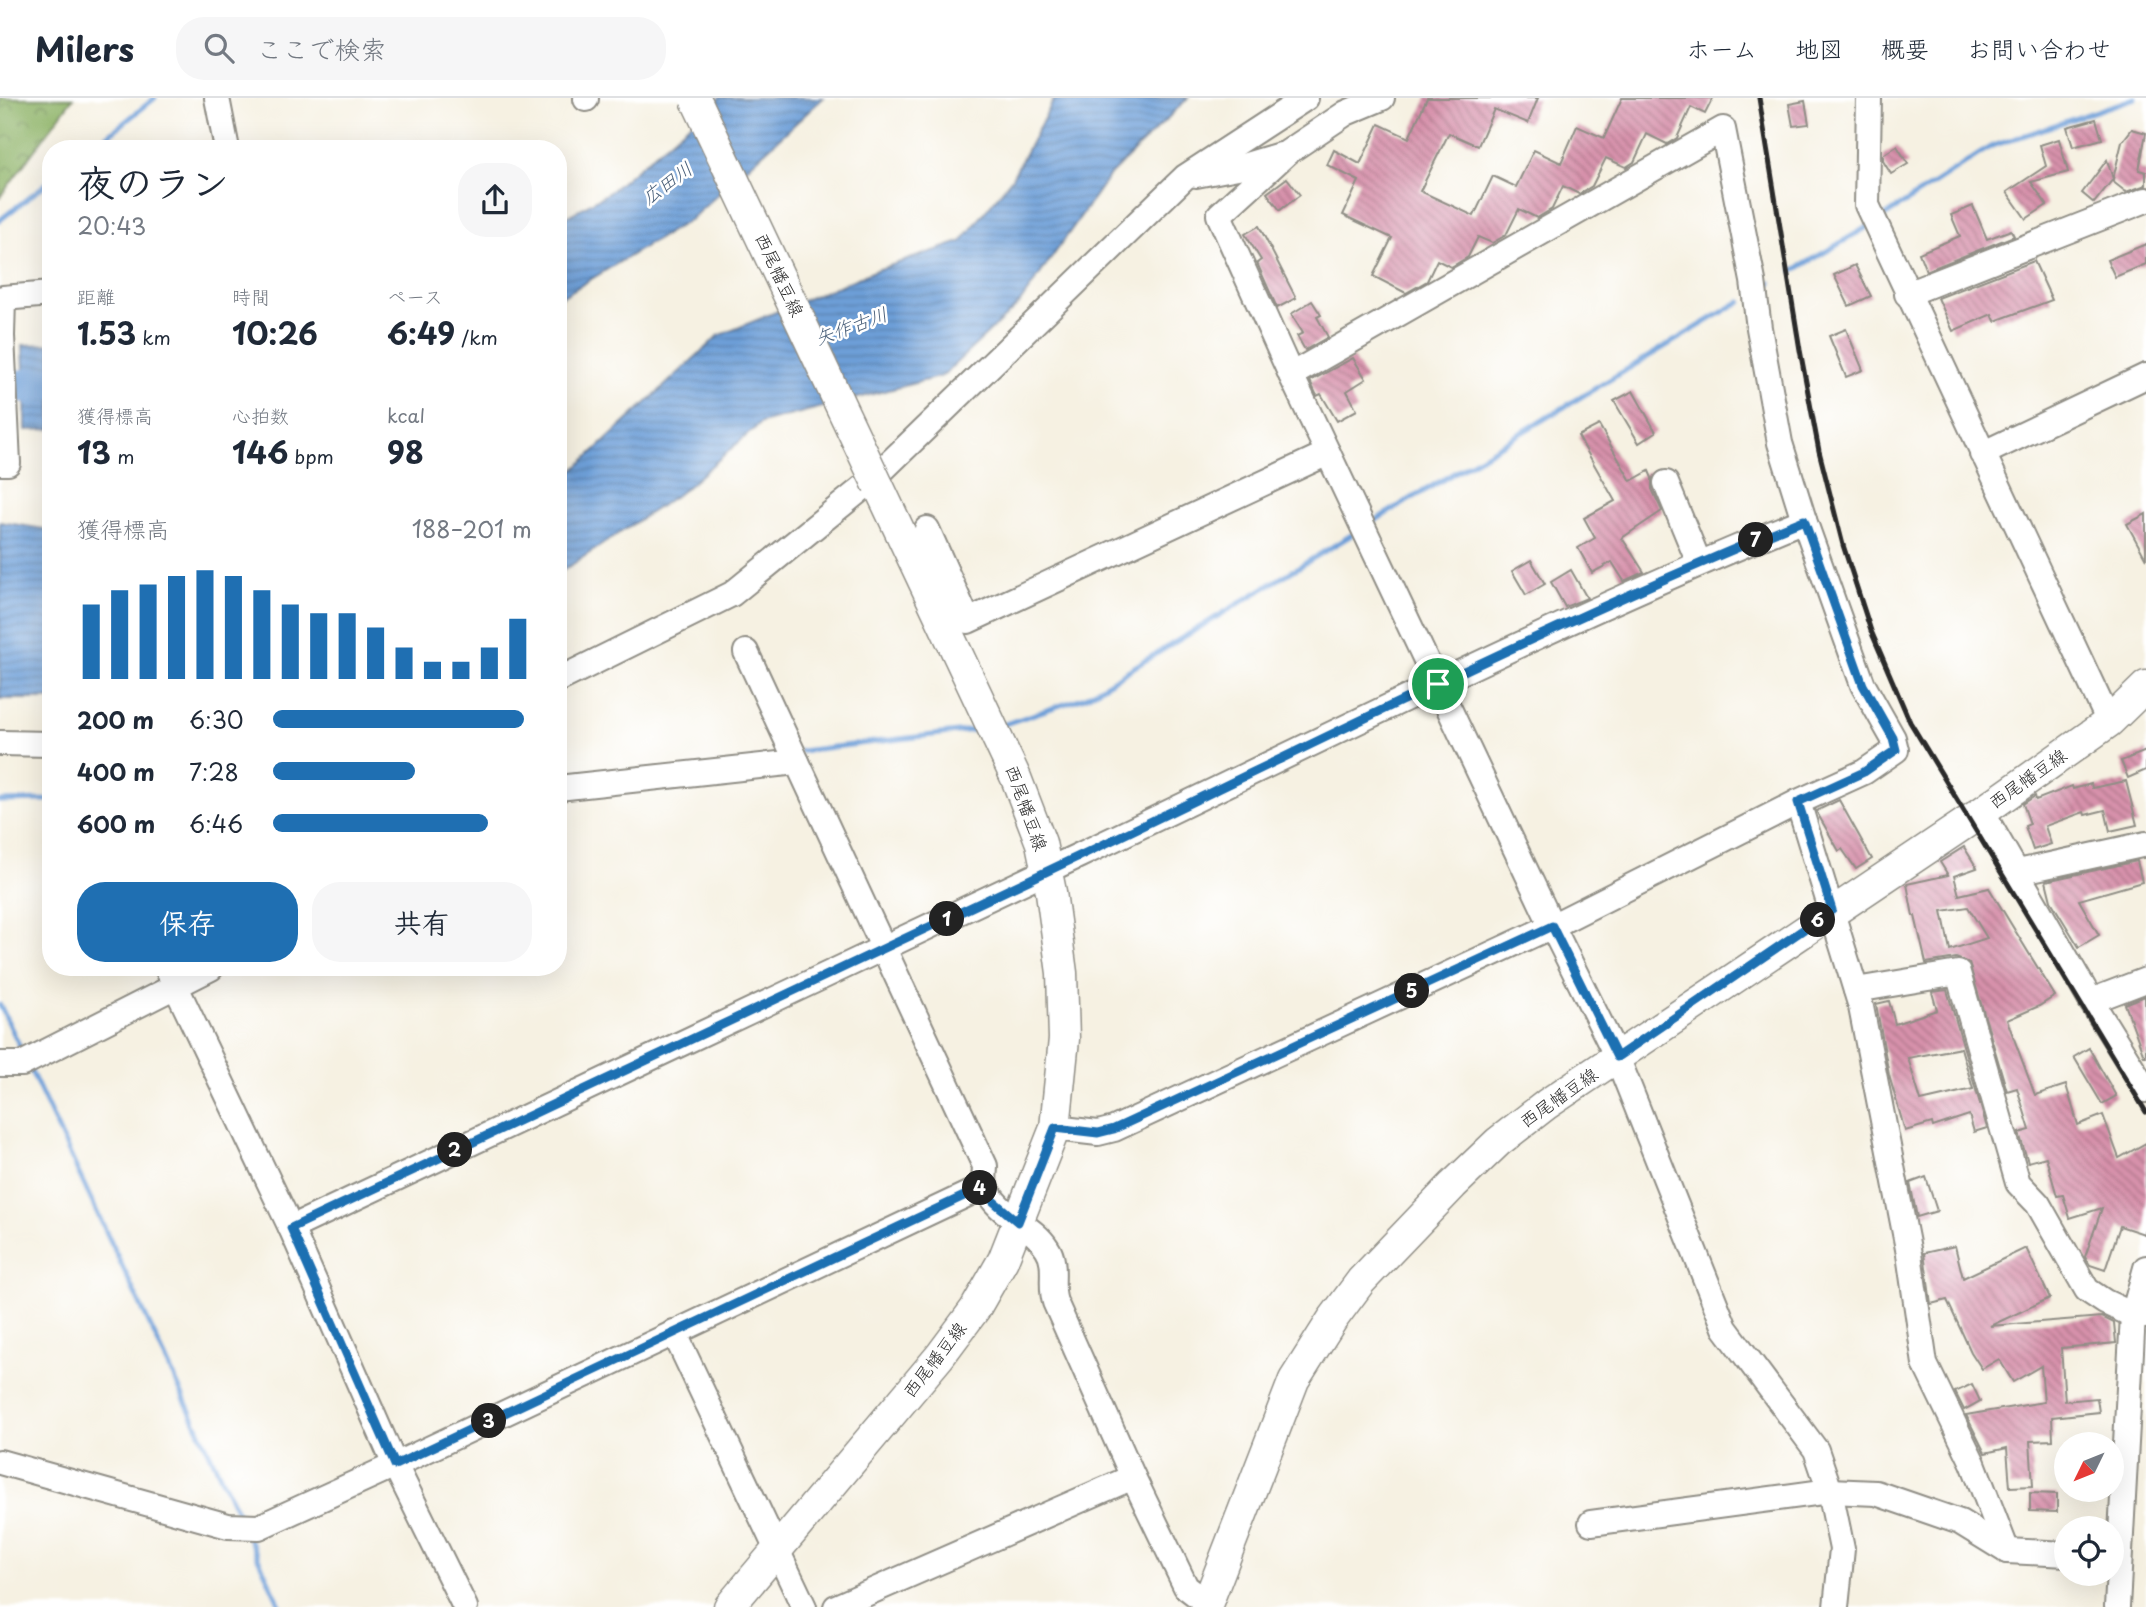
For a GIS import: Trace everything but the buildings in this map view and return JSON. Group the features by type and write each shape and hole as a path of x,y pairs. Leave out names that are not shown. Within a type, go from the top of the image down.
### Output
{"main road":[{"name":"西尾幡豆線","path":"695,98 1016,778 1041,843 1047,872 1062,973 1064,1039 1055,1128 990,1284 960,1331 729,1607"},
{"name":"西尾幡豆線","path":"1207,1605 1294,1380 1332,1320 1361,1281 1453,1185 1498,1142 1547,1104 1832,910 1982,812 2109,722 2146,685"}],"street":[{"path":"217,98 225,140"},
{"path":"567,676 732,594 872,481 1185,177 1306,98"},
{"path":"1382,98 1346,113 1288,152 1219,215 1291,375 1552,926 1617,1057 1725,1328 1816,1450 1830,1491 1842,1549 1836,1607"},
{"path":"1869,98 1867,205 2109,722"},
{"path":"1055,1128 1098,1133 1114,1129 1552,926 1798,802 1864,772 1896,750 1893,738 1863,685 1804,520 1780,443 1753,281 1723,130 1291,375"},
{"path":"1185,177 1243,166 1288,152"},
{"path":"1907,294 2143,208"},
{"path":"4,463 3,298 42,295"},
{"path":"1982,454 2146,376"},
{"path":"927,529 968,621 1328,453"},
{"path":"1665,483 1699,563"},
{"path":"291,1228 549,1104 883,950 1438,684 1699,563 1804,520"},
{"path":"746,652 985,1166 985,1186 993,1201 1040,1239 1049,1250 1052,1262 1052,1294 1133,1477 1186,1587 1207,1605"},
{"path":"0,743 42,744"},
{"path":"567,787 792,752"},
{"path":"1798,802 1856,989 1909,1254 1925,1364 1973,1463 2007,1551"},
{"path":"1982,812 2091,1001 2146,1090"},
{"path":"2018,872 2146,844"},
{"path":"1856,989 1958,974 2018,1183 2038,1204 2087,1290 2105,1302 2140,1316"},
{"path":"20,1062 171,976 291,1228 395,1465 466,1607"},
{"path":"2091,1001 2146,980"},
{"path":"0,1462 230,1526 256,1527 395,1465 985,1186"},
{"path":"2120,1516 2146,1268"},
{"path":"674,1332 803,1607"},
{"path":"836,1607 1133,1477"},
{"path":"1591,1523 1830,1491 1876,1493 1960,1522 2007,1551 2054,1553"},
{"path":"2117,1586 2117,1607"}],"green space":[{"path":"0,98 73,98 42,140 0,197"}],"water":[{"path":"720,98 823,98 691,219 567,294 567,217 611,191"},
{"name":"矢作古川","path":"1055,98 1188,98 1109,176 1019,304 942,376 761,423 681,492 567,568 567,477 718,336 877,270 961,242 1012,178"},
{"path":"42,344 42,429 26,430 23,345"},
{"path":"0,522 42,529 42,699 0,699"}],"waterway":[{"path":"102,140 155,98"},
{"path":"1880,219 1990,147 2135,98"},
{"path":"0,220 42,187"},
{"path":"1793,271 1869,226"},
{"path":"1369,524 1741,301"},
{"name":"広田川","path":"0,388 42,384"},
{"path":"1002,725 1085,697 1358,531"},
{"path":"801,751 982,729"},
{"path":"0,801 42,800"},
{"path":"0,1005 24,1055"},
{"path":"29,1067 240,1518"},
{"path":"247,1534 281,1607"}],"railway":[{"path":"1759,98 1819,451 1843,545 1871,631 1910,722 2146,1112"}],"route":[{"path":"1804,520 1863,685 1893,738 1896,750 1864,772 1798,802 1832,910 1617,1057 1552,926 1114,1129 1098,1133 1055,1128 1018,1222 993,1201 985,1186 395,1465 291,1228 562,1098 883,950 1438,684 1699,563 1804,520"}]}
